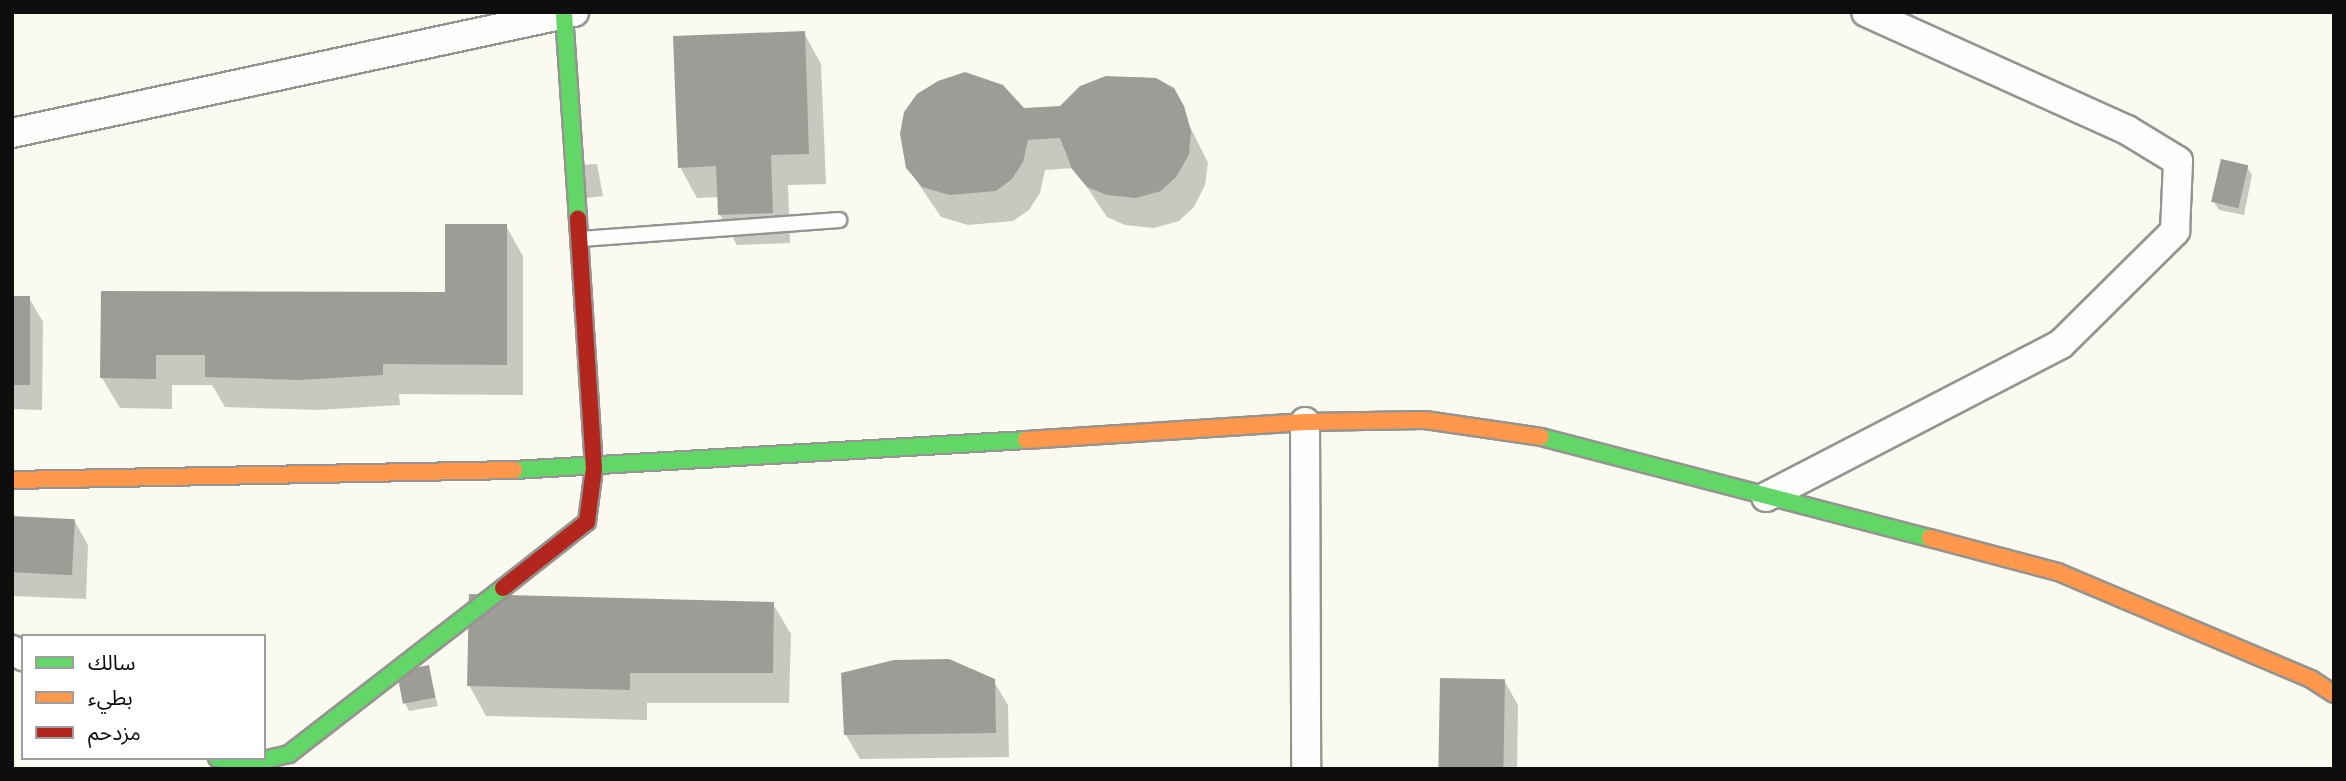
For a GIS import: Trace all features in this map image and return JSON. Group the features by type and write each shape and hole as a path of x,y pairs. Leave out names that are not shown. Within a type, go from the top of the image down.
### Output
{"street":[{"path":"1766,497 2061,344 2175,231 2178,161 2127,130 1866,12"},
{"path":"12,133 569,13 579,239 594,468 587,522 289,754 266,759"},
{"path":"12,480 594,468 1305,422 1425,420 1569,441 1766,497 2058,572 2311,679 2334,694"},
{"path":"1305,422 1306,769"},
{"path":"227,760 247,764 264,760"}],"lane":[{"path":"579,239 839,220"}],"building":[{"path":"805,31 809,154 771,155 773,213 718,215 716,166 678,168 673,36"},
{"path":"965,72 1003,85 1024,108 1060,106 1080,86 1106,76 1156,78 1174,88 1184,106 1191,131 1189,154 1177,176 1161,191 1136,198 1107,195 1087,187 1072,169 1060,138 1028,140 1023,162 1012,179 996,191 950,195 922,187 906,168 900,134 904,112 917,94 938,81"},
{"path":"2221,159 2248,165 2238,208 2211,202"},
{"path":"445,224 507,224 507,365 383,364 383,375 300,380 205,377 205,355 156,355 156,379 100,378 101,291 445,292"},
{"path":"12,296 30,296 30,385 12,385"},
{"path":"12,516 75,519 72,575 12,572"},
{"path":"469,594 774,602 773,673 630,673 630,690 467,686"},
{"path":"949,659 995,679 996,733 844,735 841,673 894,660"},
{"path":"429,665 435,697 403,704 397,671"},
{"path":"1440,678 1505,679 1503,769 1438,769"}],"traffic: fast":[{"path":"564,14 578,219"},
{"path":"1541,437 1930,538"},
{"path":"514,470 1026,440"},
{"path":"266,759 289,754 503,588"},
{"path":"227,760 247,764 264,760"}],"traffic: slow":[{"path":"1026,440 1305,422 1425,420 1541,437"},
{"path":"12,480 514,470"},
{"path":"1930,538 2058,572 2311,679 2334,694"}],"traffic: jam":[{"path":"503,588 587,522 594,468 578,219"}]}
